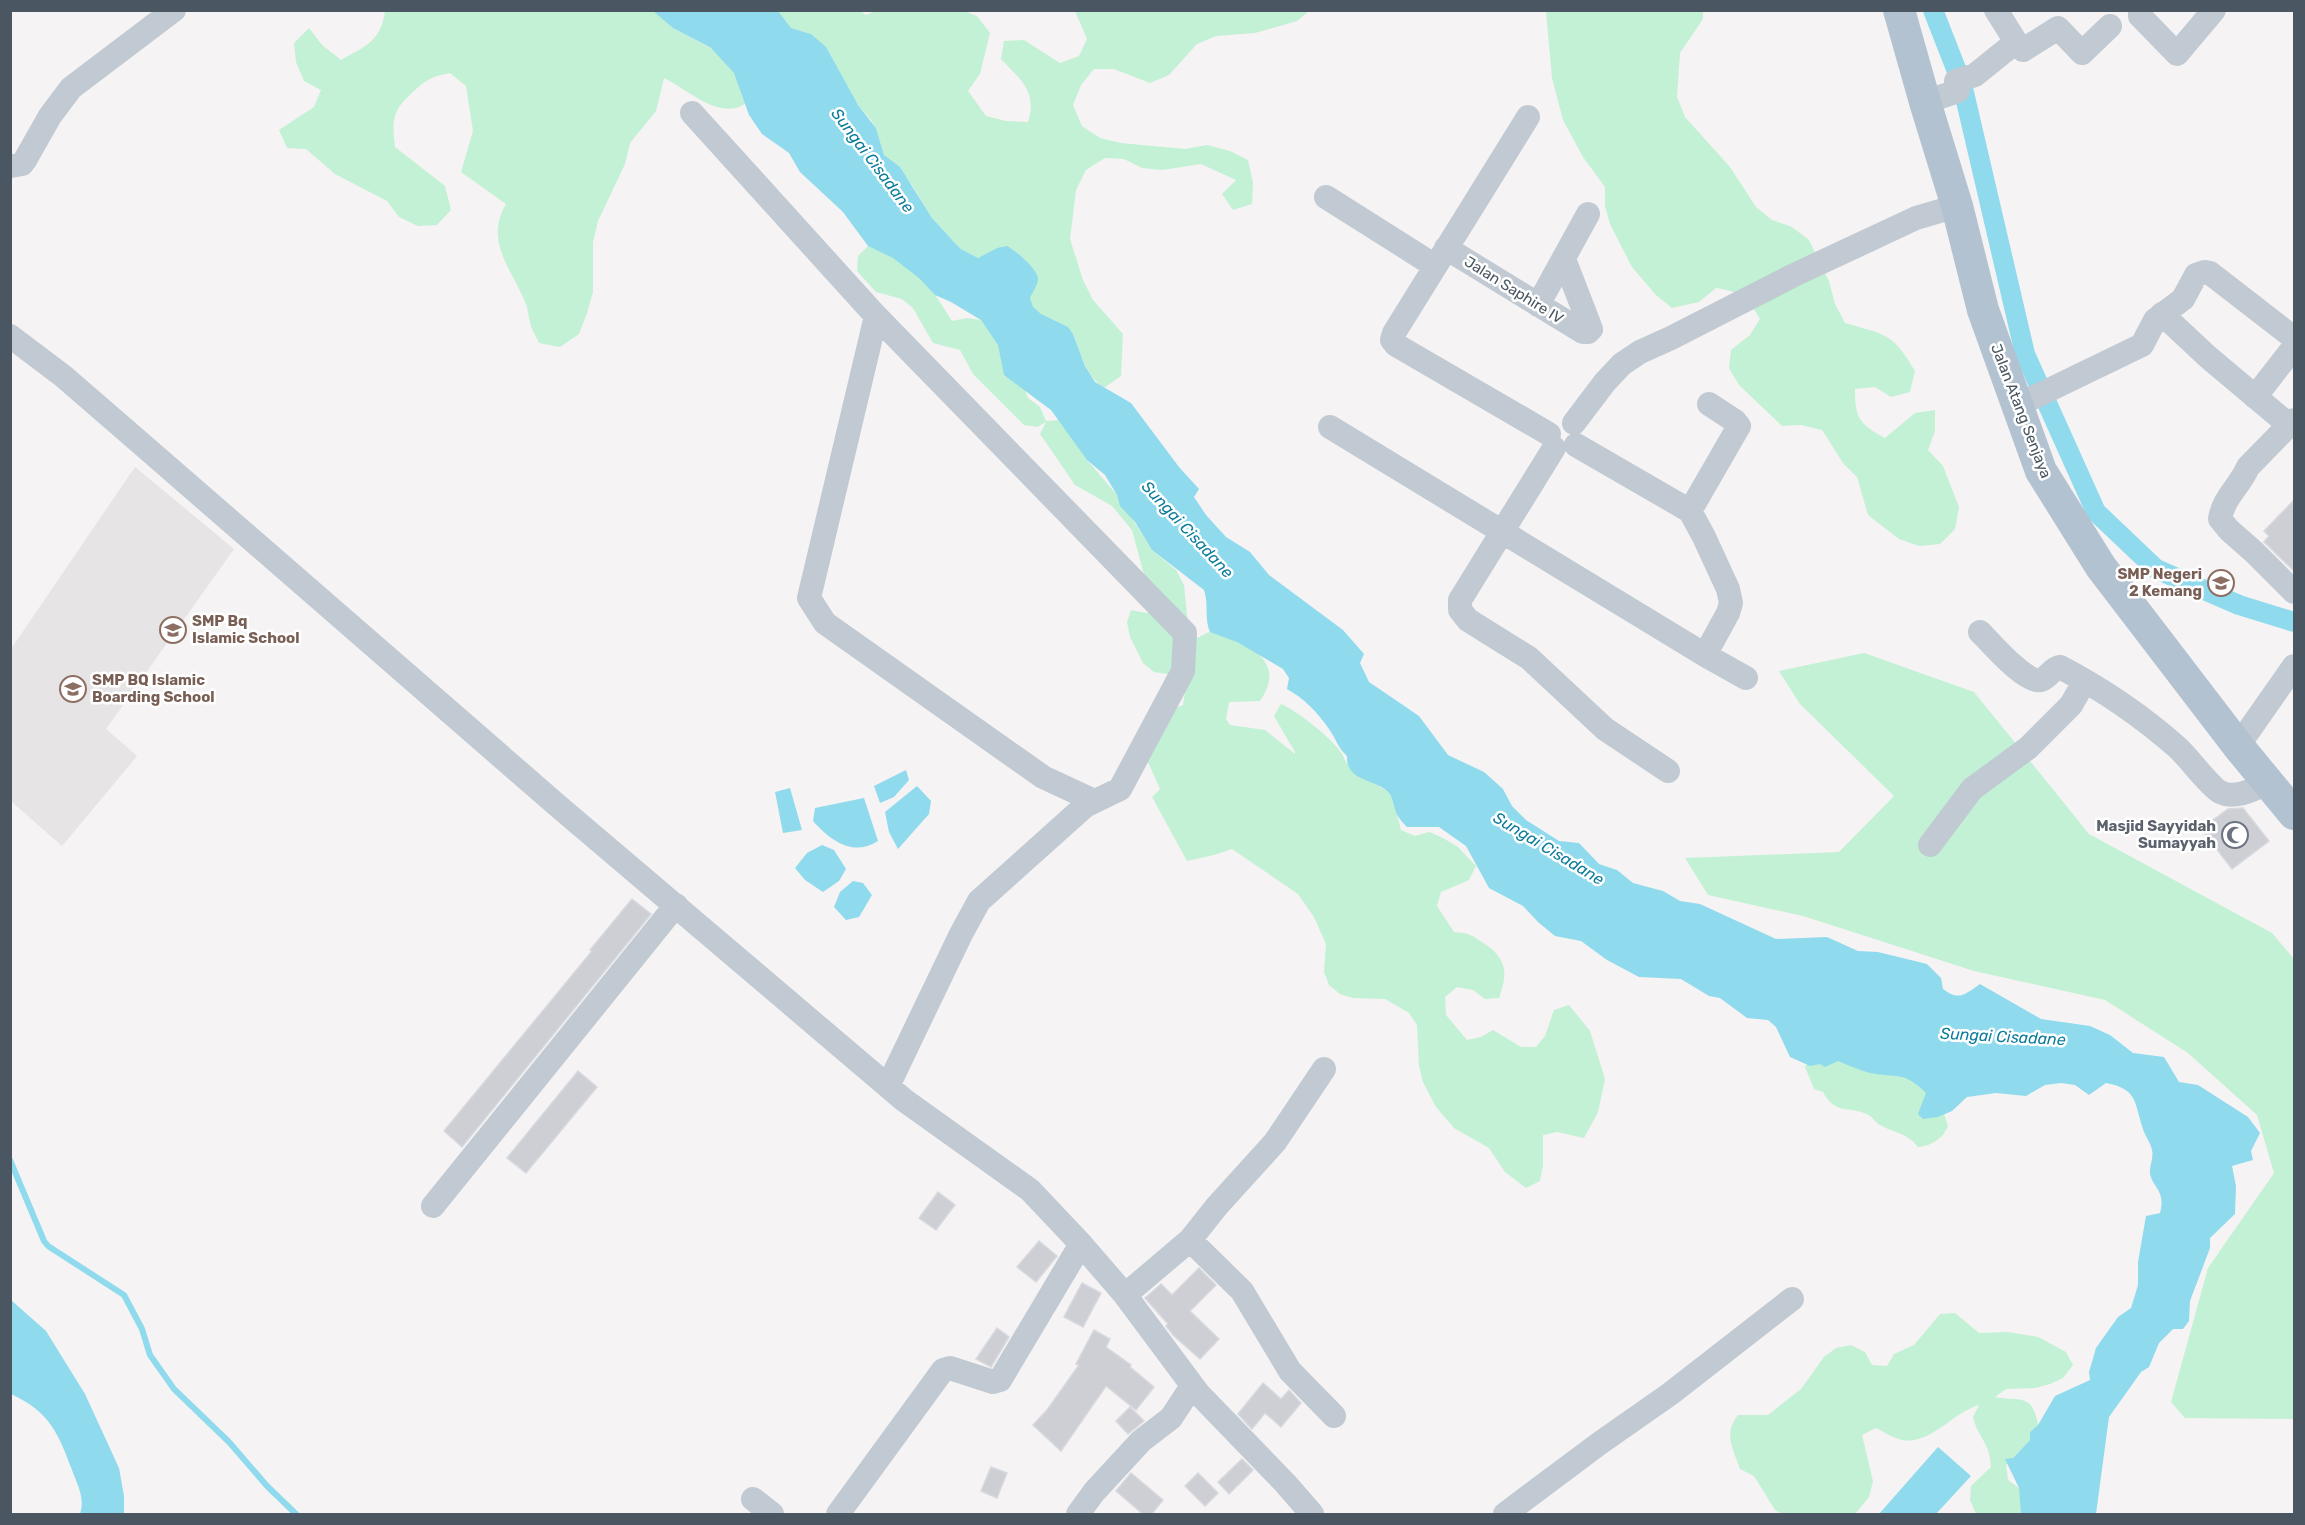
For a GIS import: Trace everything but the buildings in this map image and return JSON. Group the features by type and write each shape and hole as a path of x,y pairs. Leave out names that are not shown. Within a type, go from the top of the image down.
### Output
{"main road":[{"name":"Jalan Atang Senjaya","path":"1899,10 1958,206 1983,310 2030,399 2041,471 2101,567 2238,746 2295,814"}],"street":[{"path":"11,166 22,164 50,116 71,88 174,10"},
{"path":"1996,10 2023,50 2058,27 2082,53 2110,26"},
{"path":"2140,10 2140,16 2177,54 2214,10"},
{"path":"1925,102 1958,91 1966,78 2016,42"},
{"path":"692,113 876,316 1185,633 1183,671 1120,789 1085,806 980,901 961,934 888,1086"},
{"path":"1528,117 1394,333 1392,340 1396,345 1690,511 1719,568 1731,603 1705,655"},
{"name":"Jalan Saphire IV","path":"1326,196 1538,306 1582,332 1590,331 1591,328 1564,259"},
{"path":"1668,771 1605,729 1528,658 1468,620 1460,610 1461,600 1502,531 1563,438 1605,382 1622,364 1640,352 1792,276 1916,218 1958,206"},
{"path":"1538,306 1588,214"},
{"path":"2030,399 2143,345 2154,322 2183,299 2196,275 2205,272 2210,273 2295,338"},
{"path":"2162,314 2255,397 2292,422 2248,467 2223,505 2220,519 2295,592"},
{"path":"876,316 809,598 825,623 1043,777 1087,797 1088,801 1085,806"},
{"path":"10,336 63,376 558,806 904,1100 1030,1190 1125,1295 1192,1386 1286,1483 1312,1515"},
{"path":"2255,397 2295,347"},
{"path":"1690,511 1739,426 1709,404"},
{"path":"1330,427 1746,678"},
{"path":"1980,632 2007,659 2035,680 2042,680 2058,666 2152,725 2179,749 2219,792 2244,793 2268,783"},
{"path":"2238,746 2295,666"},
{"path":"1930,845 1972,789 2028,748 2071,705 2084,682"},
{"path":"433,1206 676,905"},
{"path":"1125,1295 1190,1240 1216,1206 1275,1142 1324,1069"},
{"path":"1190,1240 1242,1290 1290,1371 1335,1416"},
{"path":"838,1515 943,1370 950,1368 993,1382 1000,1380 1081,1244"},
{"path":"1505,1515 1600,1443 1670,1394 1792,1299"},
{"path":"1077,1515 1094,1492 1141,1441 1171,1418 1192,1386"},
{"path":"753,1499 772,1515"}],"shaded area":[{"name":"SMP BQ Islamic Boarding School","path":"135,467 234,549 106,729 137,756 62,846 11,801 11,649"}],"green space":[{"path":"859,10 866,15 875,11 961,10 977,16 990,33 980,74 968,91 986,116 1006,121 1028,122 1031,102 1029,94 1021,80 1001,59 1004,41 1024,40 1060,63 1079,56 1087,39 1075,11 1309,11 1297,21 1255,33 1216,36 1197,44 1169,75 1150,83 1114,69 1094,69 1081,85 1073,105 1082,126 1100,138 1121,143 1185,149 1207,145 1230,151 1248,160 1253,183 1252,204 1233,210 1222,194 1236,180 1201,164 1162,170 1142,168 1124,159 1105,158 1086,170 1076,190 1070,239 1083,280 1093,300 1123,334 1121,376 1104,388 1088,371 1073,334 1029,311 997,248 978,258 961,249 932,218 912,185 884,155 876,128 811,34 791,28 767,11"},
{"path":"385,11 657,11 673,28 730,59 746,103 736,108 726,109 704,102 664,78 656,111 630,143 625,164 598,221 593,242 593,292 579,334 560,347 539,343 531,327 526,304 503,255 498,231 506,204 461,172 473,131 466,86 450,73 430,79 418,88 397,110 394,122 395,147 445,186 451,210 437,225 418,226 399,217 387,201 335,174 306,149 287,148 279,130 314,107 321,90 304,81 296,62 294,43 309,28 322,45 341,60 371,42 380,29"},
{"path":"1546,11 1703,11 1703,19 1680,53 1677,97 1685,117 1730,167 1756,207 1772,220 1792,227 1809,240 1829,281 1835,304 1845,323 1887,337 1901,349 1915,371 1910,392 1891,397 1875,387 1855,389 1856,407 1864,424 1885,438 1915,413 1935,410 1935,431 1928,450 1943,466 1959,507 1955,529 1940,544 1919,546 1899,539 1868,515 1857,477 1843,463 1822,430 1801,425 1782,426 1739,385 1729,368 1731,350 1750,335 1760,319 1747,301 1732,291 1716,288 1699,302 1672,308 1656,295 1632,267 1610,224 1605,206 1605,187 1583,157 1563,120 1552,78"},
{"path":"882,245 927,282 952,321 967,318 981,320 1017,369 1028,398 1040,407 1046,421 1061,420 1087,460 1117,495 1152,550 1176,570 1184,585 1188,625 1198,638 1210,632 1224,633 1247,645 1262,657 1269,672 1266,690 1260,701 1229,702 1226,719 1230,725 1265,730 1295,754 1274,716 1281,704 1287,707 1329,739 1352,769 1397,799 1397,815 1401,830 1415,836 1429,832 1443,838 1458,847 1476,866 1469,880 1441,892 1437,906 1454,932 1473,937 1498,955 1504,967 1504,981 1499,998 1485,999 1473,990 1457,987 1445,997 1446,1015 1467,1040 1481,1037 1493,1030 1521,1047 1536,1047 1545,1036 1554,1010 1569,1005 1590,1031 1605,1079 1598,1112 1584,1138 1557,1132 1543,1135 1543,1165 1540,1181 1526,1188 1505,1172 1489,1148 1454,1128 1436,1107 1423,1082 1419,1066 1417,1025 1409,1013 1385,999 1353,998 1340,994 1329,985 1324,972 1326,944 1314,917 1298,894 1232,849 1187,861 1152,797 1160,789 1144,753 1155,716 1183,705 1185,691 1180,676 1154,672 1143,663 1130,637 1127,622 1131,610 1146,613 1160,609 1143,571 1132,530 1112,506 1075,485 1040,434 1046,422 1037,427 1024,425 973,374 960,350 933,343 913,308 902,299 876,292 857,271 858,256 868,246"},
{"path":"1864,653 1974,692 2089,834 2272,933 2294,959 2294,1419 2185,1418 2171,1402 2208,1268 2274,1173 2257,1115 2188,1053 2105,1000 1974,971 1803,916 1708,895 1685,858 1839,852 1894,796 1800,704 1779,671"},
{"path":"1810,1060 1852,1061 1889,1071 1906,1079 1916,1077 1944,1114 1948,1126 1946,1131 1936,1141 1918,1147 1910,1139 1880,1125 1867,1114 1837,1107 1823,1092 1814,1089 1805,1067"},
{"path":"1955,1313 1979,1333 2008,1332 2038,1337 2066,1352 2073,1365 2063,1378 2050,1384 2035,1388 2006,1389 1995,1397 2024,1400 2032,1407 2038,1425 2030,1432 2030,1440 2006,1465 2008,1480 2019,1488 2023,1508 2021,1514 1976,1514 1970,1500 1971,1486 1991,1467 1986,1446 1973,1417 1979,1405 1960,1414 1923,1438 1902,1440 1876,1428 1862,1435 1873,1481 1869,1497 1855,1514 1782,1514 1775,1510 1754,1476 1740,1469 1730,1435 1733,1422 1738,1415 1768,1415 1801,1389 1824,1357 1836,1348 1851,1345 1865,1352 1872,1365 1887,1366 1894,1354 1914,1345 1940,1314"}],"water":[{"name":"Sungai Cisadane","path":"653,11 778,11 791,28 811,34 826,47 858,105 876,128 884,155 900,167 932,218 961,249 978,258 997,248 1007,246 1026,261 1035,271 1038,280 1030,298 1033,307 1041,314 1068,327 1085,366 1095,382 1131,403 1179,467 1199,489 1194,497 1206,515 1226,537 1250,552 1269,575 1343,630 1364,654 1360,663 1369,682 1419,716 1448,755 1484,772 1503,789 1512,806 1526,820 1559,841 1579,843 1599,864 1617,870 1633,883 1663,891 1680,901 1700,904 1776,939 1827,937 1858,951 1878,952 1927,964 1941,978 1943,989 1953,995 1965,994 1980,984 2041,1019 2090,1026 2110,1035 2133,1053 2164,1057 2179,1082 2198,1085 2248,1117 2260,1133 2251,1151 2253,1160 2232,1166 2236,1186 2235,1214 2210,1238 2210,1248 2190,1301 2189,1321 2183,1329 2173,1329 2159,1343 2149,1367 2141,1372 2109,1417 2096,1514 2021,1514 2019,1488 2005,1459 2013,1458 2030,1440 2030,1432 2038,1425 2055,1396 2090,1380 2089,1372 2096,1348 2118,1317 2131,1308 2138,1285 2138,1262 2146,1216 2160,1213 2161,1200 2150,1174 2151,1147 2136,1104 2129,1093 2106,1083 2089,1095 2075,1085 2061,1083 2045,1085 2026,1096 1996,1093 1967,1097 1952,1111 1938,1117 1923,1119 1918,1114 1926,1093 1912,1081 1870,1073 1838,1061 1825,1067 1820,1064 1810,1066 1790,1057 1776,1027 1768,1020 1747,1018 1720,998 1709,996 1681,979 1639,977 1607,960 1581,941 1555,936 1523,906 1489,888 1466,846 1439,827 1407,827 1397,814 1390,794 1351,771 1347,756 1324,723 1305,702 1287,689 1289,678 1283,669 1237,642 1210,632 1204,590 1152,550 1135,522 1120,506 1117,495 1105,475 1087,460 1051,410 1004,375 998,345 981,320 935,295 919,278 893,258 868,246 843,212 800,172 789,153 762,134 749,115 734,73 711,48 673,28"},
{"path":"906,770 909,780 894,797 880,803 874,786"},
{"path":"917,786 931,801 929,814 898,849 889,832 885,812"},
{"path":"790,788 802,830 783,833 775,792"},
{"path":"864,798 878,841 869,846 851,847 843,844 827,835 813,821 815,808"},
{"path":"822,845 834,850 846,869 839,881 823,892 805,880 795,868 807,853"},
{"path":"853,881 863,883 872,895 859,917 846,920 834,907 840,892"},
{"path":"11,1300 46,1331 85,1394 119,1468 124,1496 124,1514 80,1514 82,1503 80,1492 57,1434 35,1408 11,1394"},
{"path":"1938,1447 1971,1476 1936,1514 1879,1514"}],"waterway":[{"path":"1933,10 1962,84 2025,354 2096,512 2156,569 2239,605 2294,622"},
{"path":"10,1160 48,1246 124,1295 142,1329 150,1355 174,1389 229,1442 267,1486 296,1514"}],"place":[{"name":"SMP Negeri 2 Kemang","path":"2221,583"},
{"name":"SMP Bq Islamic School","path":"173,630"},
{"name":"SMP BQ Islamic Boarding School","path":"73,689"},
{"name":"Masjid Sayyidah Sumayyah","path":"2235,835"}]}
